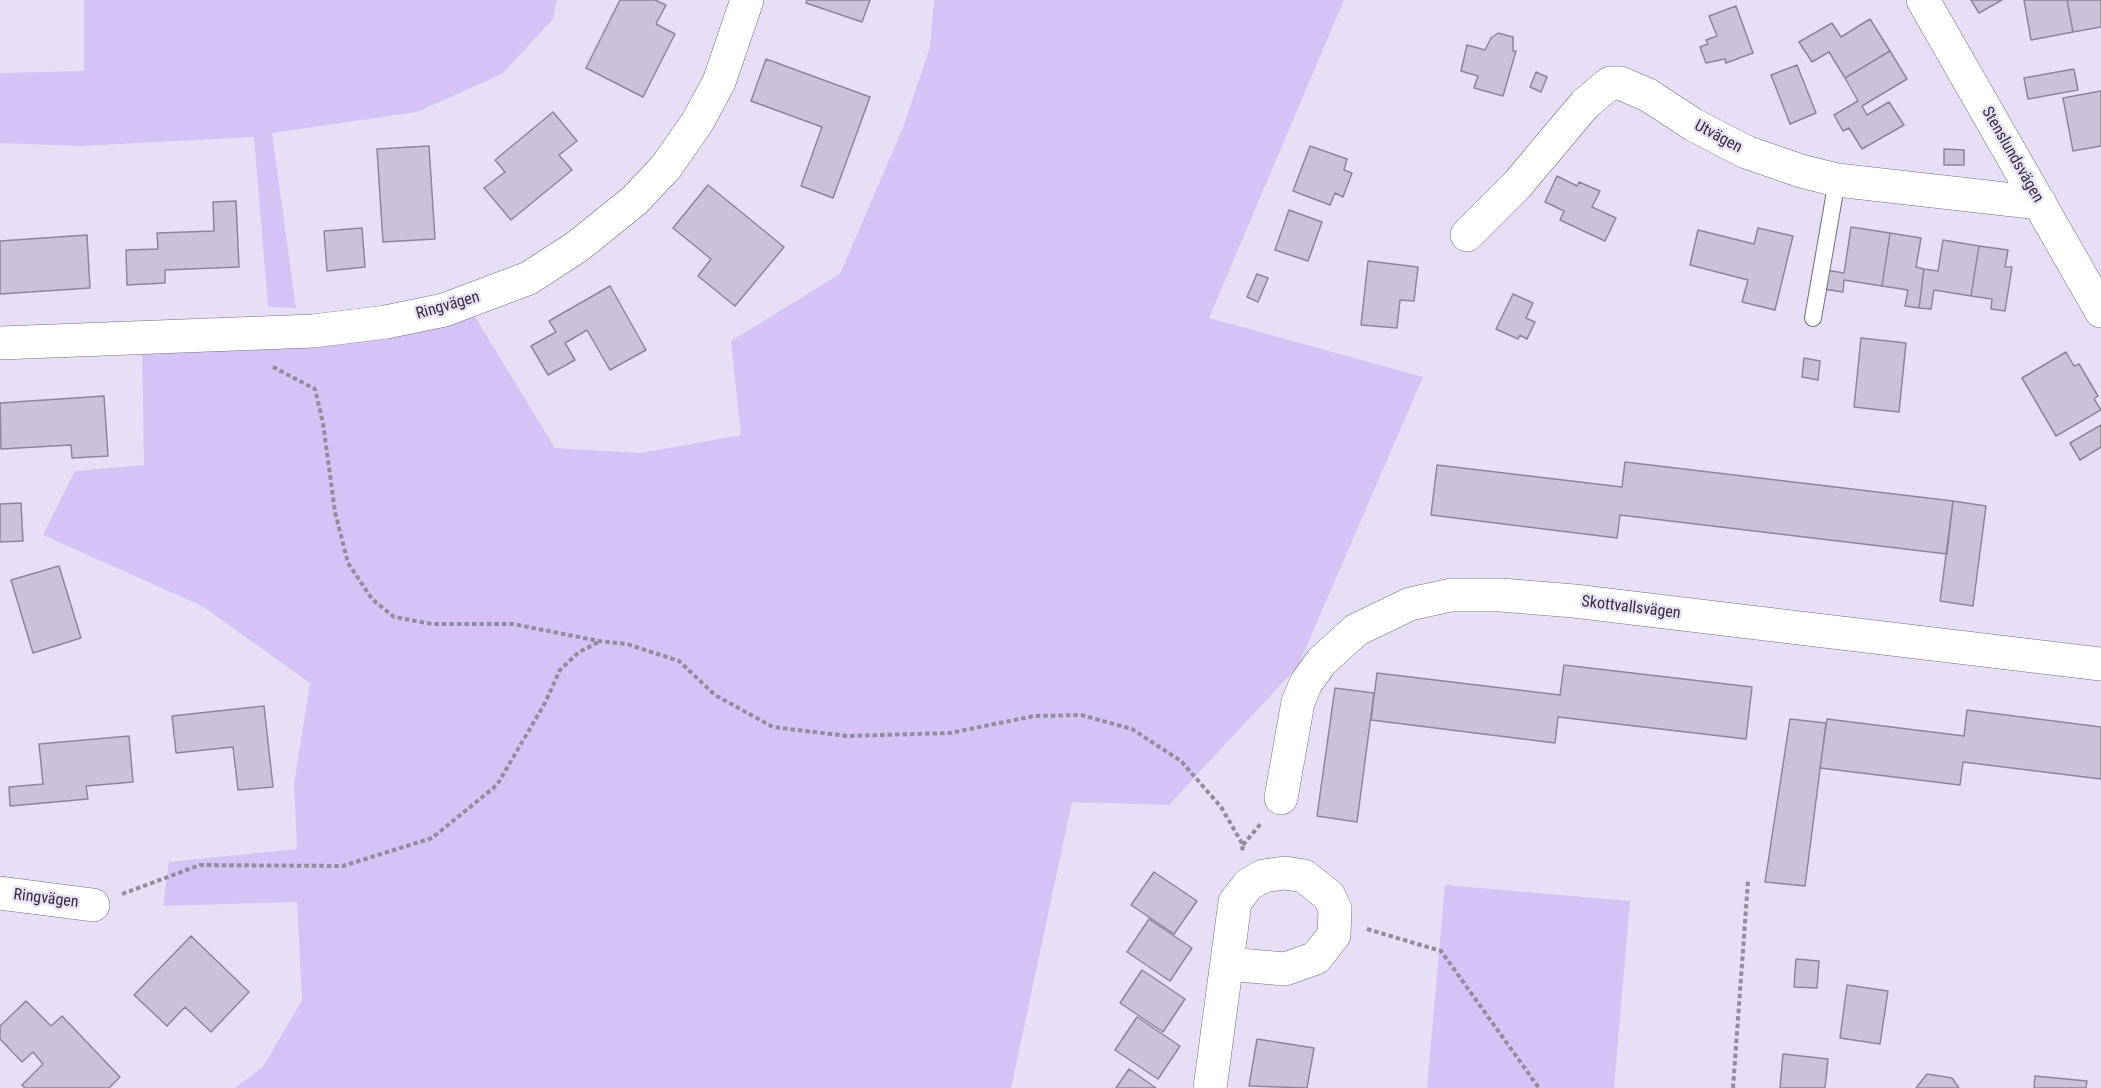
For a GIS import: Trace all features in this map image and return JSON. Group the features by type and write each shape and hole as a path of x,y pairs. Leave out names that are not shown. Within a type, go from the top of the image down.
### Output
{"street":[{"name":"Ringvägen","path":"0,343 313,331 386,322 444,310 529,278 578,246 635,200 666,167 698,121 719,82 747,0"},
{"name":"Stenslundsvägen","path":"1923,0 2101,311"},
{"name":"Utvägen","path":"1467,235 1517,184 1585,104 1610,83 1629,85 1746,152 1801,171 1837,180 2040,203"},
{"name":"Skottvallsvägen","path":"1281,798 1298,702 1306,683 1321,663 1356,630 1410,604 1451,595 1500,595 1574,601 2101,664"},
{"path":"1210,1088 1235,902 1248,885 1263,876 1285,873 1304,876 1329,896 1335,909 1334,935 1316,958 1286,969 1227,964"},
{"name":"Ringvägen","path":"0,892 93,905"}],"lane":[{"path":"1812,318 1837,180"}],"path":[{"path":"265,362 315,389 323,423 335,512 348,563 372,599 394,617 432,624 513,624 599,642 627,644 679,661 716,695 773,727 848,736 950,733 1034,716 1081,716 1132,729 1181,761 1221,807 1243,845 1235,902"},
{"path":"93,905 200,865 343,866 432,838 497,785 545,703 560,670 579,652 599,642"},
{"path":"1733,1088 1748,881"},
{"path":"1336,925 1356,925 1441,951 1539,1088"}],"shaded area":[{"path":"84,0 557,0 553,19 502,74 417,112 272,133 296,308 268,307 254,137 80,146 0,143 0,73 84,71"},
{"path":"934,0 1344,0 1209,318 1423,377 1298,666 1169,805 1072,802 1011,1088 235,1088 263,1067 302,1000 297,902 163,906 169,862 297,849 294,784 310,683 202,606 43,535 75,471 144,465 142,345 474,315 555,448 641,453 741,435 731,341 840,274 902,130 930,47"},
{"path":"1445,885 1630,901 1614,1088 1427,1088"}],"building":[{"path":"620,0 655,0 666,5 656,24 675,34 643,97 586,68"},
{"path":"807,0 870,0 862,22 806,3"},
{"path":"1971,0 2002,0 1979,13"},
{"path":"2024,0 2067,0 2073,32 2031,40"},
{"path":"2067,0 2101,0 2101,27 2073,32"},
{"path":"1736,6 1753,53 1726,63 1725,59 1706,63 1700,47 1708,44 1706,40 1717,36 1709,16"},
{"path":"1870,19 1890,51 1845,78 1829,52 1812,62 1799,42 1832,23 1841,37"},
{"path":"1498,33 1513,37 1513,51 1516,51 1503,96 1474,88 1478,76 1461,71 1467,45 1485,50 1491,38"},
{"path":"1890,51 1907,79 1862,106 1867,115 1889,102 1904,125 1862,149 1849,128 1843,131 1834,115 1858,101 1845,78"},
{"path":"766,59 870,97 833,198 801,186 822,127 751,101"},
{"path":"1797,65 1816,113 1790,124 1771,75"},
{"path":"2074,69 2078,90 2028,99 2024,78"},
{"path":"1536,72 1547,77 1541,92 1530,87"},
{"path":"2101,91 2101,146 2073,151 2063,98"},
{"path":"553,112 577,141 559,155 572,170 511,220 484,188 505,172 495,160"},
{"path":"429,146 435,239 383,242 377,149"},
{"path":"1310,146 1347,159 1344,170 1352,173 1343,197 1335,193 1330,205 1293,191"},
{"path":"1944,149 1964,150 1964,165 1944,165"},
{"path":"1557,176 1577,186 1579,182 1600,191 1592,207 1616,218 1605,241 1560,220 1564,211 1545,202"},
{"path":"708,185 784,247 735,306 698,276 711,259 673,228"},
{"path":"236,201 239,267 165,270 165,283 127,285 126,250 158,249 157,233 214,231 213,202"},
{"path":"1289,210 1322,222 1308,261 1275,250"},
{"path":"1851,227 1890,233 1882,286 1844,280 1843,292 1823,289 1826,270 1844,273"},
{"path":"362,228 365,267 327,271 324,231"},
{"path":"1758,228 1793,236 1775,310 1742,302 1748,280 1690,265 1698,230 1754,244"},
{"path":"1890,233 1921,238 1916,267 1924,269 1919,308 1905,306 1908,290 1882,286"},
{"path":"87,235 90,288 0,294 0,241"},
{"path":"1943,240 1979,246 1971,296 1934,290 1931,309 1919,308 1924,269 1938,271"},
{"path":"1979,246 2008,250 2005,267 2012,267 2005,311 1991,309 1992,299 1971,296"},
{"path":"1368,261 1418,267 1414,301 1400,300 1397,328 1361,325"},
{"path":"1257,274 1268,278 1258,302 1247,297"},
{"path":"610,286 646,350 610,370 587,330 565,343 575,360 548,375 531,346 556,332 549,321"},
{"path":"1513,294 1533,303 1526,318 1535,322 1527,339 1520,335 1518,339 1496,329"},
{"path":"1861,338 1906,343 1899,412 1854,407"},
{"path":"2066,352 2074,366 2079,364 2098,396 2094,399 2101,410 2056,436 2022,378"},
{"path":"1804,358 1820,361 1818,380 1802,377"},
{"path":"104,396 108,456 72,458 71,445 1,449 0,403"},
{"path":"2101,425 2101,447 2080,460 2070,443"},
{"path":"1625,462 1953,501 1947,554 1620,515 1617,538 1431,515 1437,465 1622,487"},
{"path":"1953,501 1986,506 1973,606 1940,601"},
{"path":"21,503 23,541 0,542 0,504"},
{"path":"59,566 81,638 33,653 11,580"},
{"path":"1564,665 1752,687 1746,739 1558,717 1555,743 1371,720 1377,673 1560,695"},
{"path":"1335,688 1374,693 1357,822 1317,816"},
{"path":"264,706 273,787 238,790 233,747 176,753 172,716"},
{"path":"1967,710 2101,727 2101,779 1963,762 1960,785 1820,768 1827,719 1964,736"},
{"path":"1790,719 1826,723 1805,886 1765,882"},
{"path":"129,736 133,782 86,786 88,799 10,806 9,787 43,784 39,744"},
{"path":"1154,872 1197,901 1174,934 1131,905"},
{"path":"1149,919 1192,948 1170,981 1127,952"},
{"path":"191,936 249,992 211,1032 185,1007 167,1026 134,995"},
{"path":"1796,959 1819,961 1817,988 1794,987"},
{"path":"1142,970 1185,999 1163,1032 1120,1003"},
{"path":"1847,985 1888,991 1880,1044 1840,1038"},
{"path":"26,1001 51,1026 62,1016 120,1077 109,1088 25,1088 22,1085 43,1064 33,1052 22,1062 0,1039 0,1026"},
{"path":"1137,1017 1180,1046 1158,1079 1115,1050"},
{"path":"1257,1039 1314,1048 1307,1088 1249,1086"},
{"path":"1783,1054 1828,1059 1825,1088 1780,1088"},
{"path":"1129,1069 1156,1088 1116,1088"},
{"path":"1927,1074 1952,1078 1959,1088 1916,1088"},
{"path":"2035,1076 2087,1081 2086,1088 2034,1088"}]}
